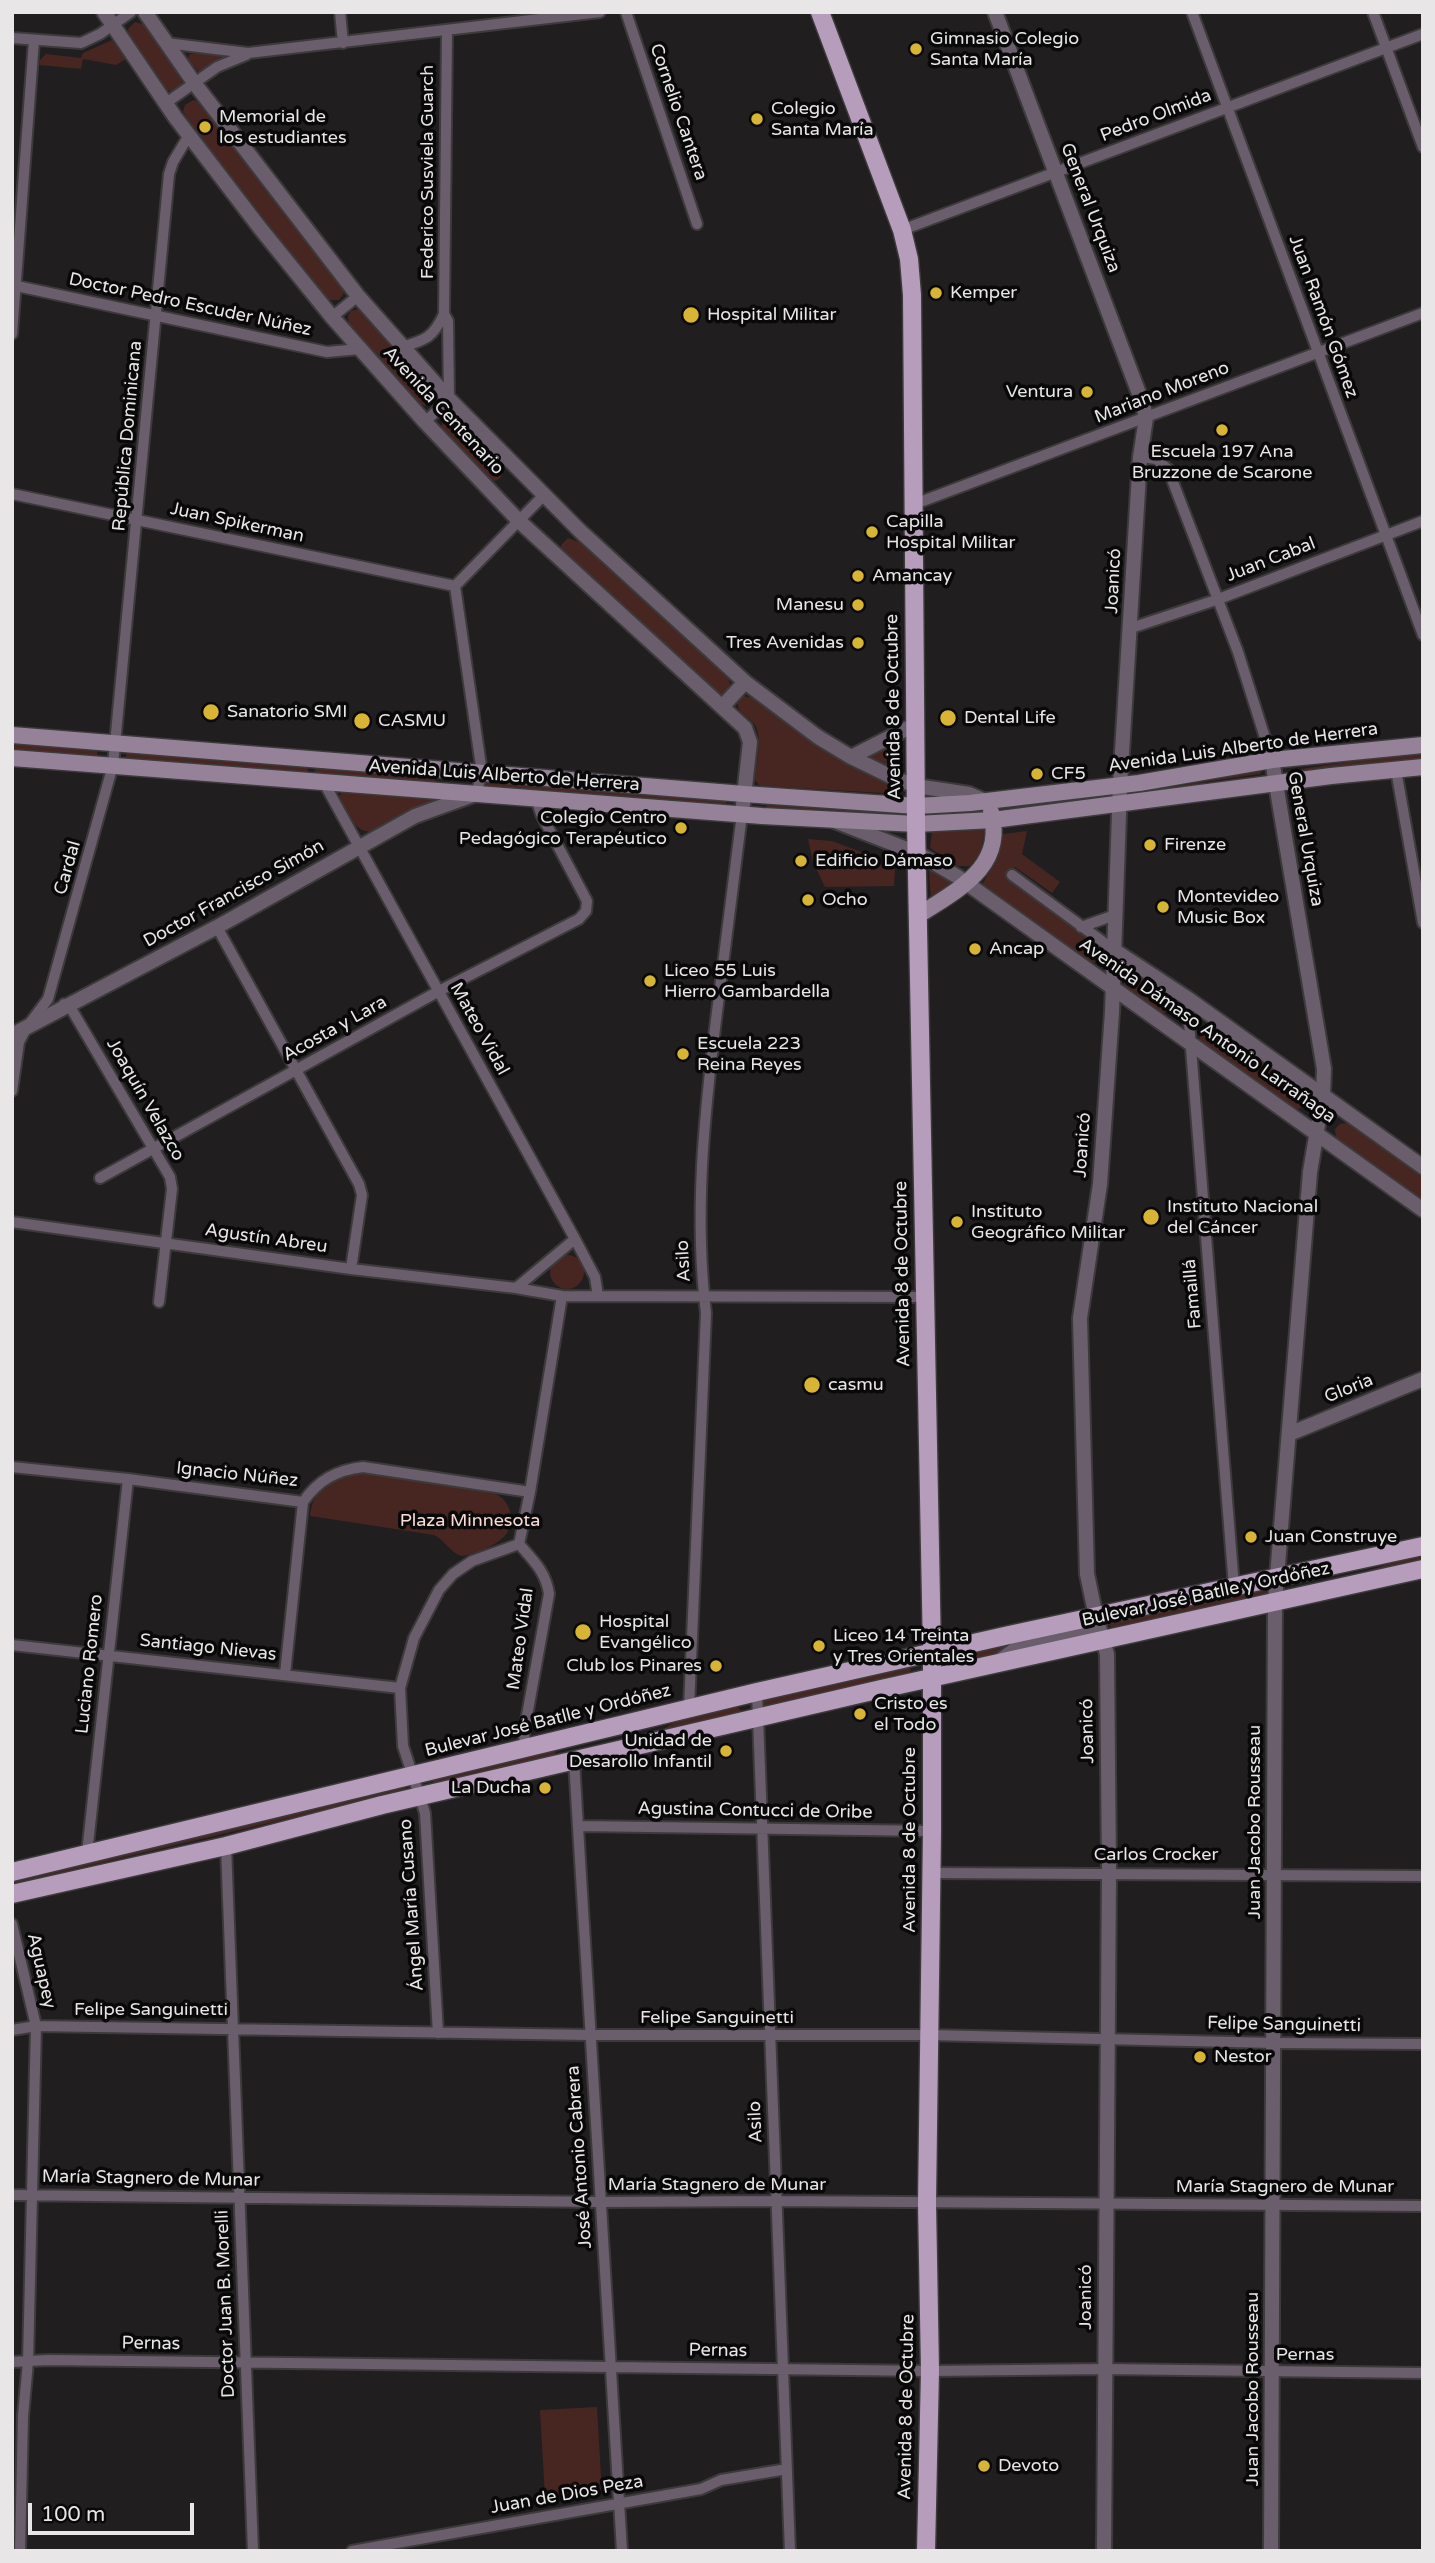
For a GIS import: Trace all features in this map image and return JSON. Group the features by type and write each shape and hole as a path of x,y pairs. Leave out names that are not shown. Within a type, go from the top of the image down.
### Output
{"main road":[{"name":"Avenida 8 de Octubre","path":"820,12 902,230 909,259 912,295 916,786 932,1652 927,2203 930,2371 926,2551"},
{"name":"Avenida Luis Alberto de Herrera","path":"12,735 744,794 917,815 993,820 1423,767"},
{"name":"Avenida Luis Alberto de Herrera","path":"12,758 831,820 917,815 985,801 1120,785 1272,760 1423,745"},
{"path":"919,915 976,877 987,859 992,841 993,820 985,801"},
{"name":"Bulevar José Batlle y Ordóñez","path":"12,1872 757,1692 1423,1546"},
{"path":"1275,1601 1288,1586 1379,1564 1395,1551"},
{"name":"Bulevar José Batlle y Ordóñez","path":"12,1894 226,1846 419,1796 998,1662 1423,1569"},
{"path":"575,1761 577,1748 657,1726 685,1709"}],"street":[{"name":"Avenida Centenario","path":"104,12 189,135 332,317 425,422 519,521 745,728 750,742 742,814"},
{"path":"12,38 81,43 131,12"},
{"name":"Avenida Centenario","path":"145,12 195,84 358,296 449,399 543,496 745,682 818,737 851,757 916,786"},
{"path":"340,12 344,43"},
{"path":"166,43 248,54 600,12"},
{"name":"Cornelio Cantera","path":"626,12 697,224"},
{"name":"General Urquiza","path":"995,12 1146,418"},
{"name":"Juan Ramón Gómez","path":"1192,12 1423,635"},
{"path":"1373,12 1423,147"},
{"name":"Federico Susviela Guarch","path":"447,30 444,314 448,321 449,399"},
{"name":"Pedro Olmida","path":"902,230 1423,34"},
{"path":"12,334 34,40"},
{"path":"166,103 217,67 248,54"},
{"name":"República Dominicana","path":"116,745 169,174 189,135"},
{"name":"Doctor Pedro Escuder Núñez","path":"14,285 327,352 360,349"},
{"path":"332,317 358,296"},
{"name":"Mariano Moreno","path":"912,505 1423,313"},
{"path":"402,347 427,339 435,331 444,314"},
{"path":"425,422 449,399"},
{"name":"Joanicó","path":"1104,2551 1109,1872 1107,1654 1087,1574 1080,1318 1100,1184 1114,988 1120,785 1140,457 1146,418"},
{"name":"General Urquiza","path":"1140,457 1156,459 1168,470 1238,652 1272,760 1323,1056 1323,1095"},
{"name":"Juan Spikerman","path":"12,494 455,586"},
{"path":"476,794 482,773 455,586 543,496"},
{"name":"Juan Cabal","path":"1131,628 1216,600 1423,521"},
{"path":"722,707 745,682"},
{"path":"851,757 916,724"},
{"name":"Cardal","path":"12,1091 16,1053 27,1027 48,999 113,765 116,745"},
{"path":"1396,770 1423,923"},
{"name":"Mateo Vidal","path":"323,781 575,1239 595,1277 598,1296"},
{"name":"Avenida Luis Alberto de Herrera","path":"916,786 969,794 985,801"},
{"name":"Doctor Francisco Simón","path":"12,1035 217,927 415,816 476,794"},
{"name":"Acosta y Lara","path":"100,1178 439,991 579,919 586,911 587,901 541,814 536,798"},
{"name":"Asilo","path":"685,1709 706,1313 700,1239 701,1171 705,1117 742,814"},
{"name":"Avenida Dámaso Antonio Larrañaga","path":"831,820 917,853 968,883 1423,1210"},
{"name":"Avenida Dámaso Antonio Larrañaga","path":"1012,875 1081,927 1186,998 1423,1167"},
{"path":"1081,927 1115,915"},
{"path":"217,927 359,1184 362,1195 351,1269"},
{"name":"Famaillá","path":"1186,998 1234,1587"},
{"path":"48,999 69,1005"},
{"name":"Joaquín Velazco","path":"69,1005 170,1177 159,1302"},
{"name":"Juan Jacobo Rousseau","path":"1271,2551 1275,1601 1309,1186 1323,1095"},
{"name":"Agustín Abreu","path":"12,1222 562,1296 925,1297"},
{"path":"516,1288 575,1239"},
{"path":"519,1544 562,1296"},
{"name":"Gloria","path":"1289,1434 1423,1380"},
{"name":"Ignacio Núñez","path":"12,1467 303,1502 309,1492 326,1478 349,1468 363,1466 530,1492"},
{"name":"Luciano Romero","path":"87,1853 128,1479"},
{"path":"285,1674 303,1502"},
{"name":"Mateo Vidal","path":"519,1544 541,1569 549,1594 524,1732 525,1748"},
{"name":"Ángel María Cusano","path":"438,2033 425,1813 403,1746 400,1688 414,1638 439,1590 453,1574 472,1560 519,1544"},
{"name":"Bulevar José Batlle y Ordóñez","path":"998,1662 1018,1647 1086,1631 1093,1625 1096,1617"},
{"name":"Santiago Nievas","path":"12,1645 400,1688"},
{"name":"Asilo","path":"757,1692 790,2551"},
{"name":"José Antonio Cabrera","path":"575,1761 622,2551"},
{"name":"Agustina Contucci de Oribe","path":"578,1826 932,1831"},
{"name":"Doctor Juan B. Morelli","path":"226,1846 253,2551"},
{"name":"Carlos Crocker","path":"932,1872 1423,1876"},
{"name":"Aguapey","path":"12,1924 36,2026 28,2362 23,2416 20,2551"},
{"name":"Felipe Sanguinetti","path":"12,2030 36,2026 771,2037 929,2035 1423,2044"},
{"name":"María Stagnero de Munar","path":"12,2194 600,2202 1423,2206"},
{"name":"Pernas","path":"12,2362 48,2360 930,2371 1105,2369 1423,2373"},
{"name":"Juan de Dios Peza","path":"352,2551 701,2489 721,2480 787,2469"}],"green space":[{"path":"135,22 146,25 179,72 182,84 178,89 165,89 130,38 128,29"},
{"path":"112,40 126,59 116,65 83,59 81,69 39,65 46,54 81,58 83,53"},
{"path":"190,54 242,54 200,73 187,59"},
{"path":"193,100 198,102 342,286 344,293 339,300 325,297 192,126 183,111 185,105"},
{"path":"351,311 363,311 432,389 433,400 425,406 417,403 349,325 348,316"},
{"path":"449,414 457,416 503,465 500,478 495,481 488,478 442,430 442,421"},
{"path":"568,538 579,542 728,677 731,688 725,695 718,694 562,552 561,545"},
{"path":"744,696 753,698 845,763 899,790 901,794 760,786 755,780 758,733 738,705 738,700"},
{"path":"898,740 901,741 899,771 870,757 869,755"},
{"path":"12,742 97,749 97,758 12,752"},
{"path":"1423,750 1423,760 1288,777 1287,774 1289,771"},
{"path":"127,752 308,767 307,774 125,760"},
{"path":"315,768 435,777 436,784 314,775"},
{"path":"1264,768 1260,774 1204,782 1135,797 1136,791 1183,785"},
{"path":"485,781 726,800 726,808 485,789"},
{"path":"342,791 451,798 431,806 423,805 379,826 375,832 356,826 339,797"},
{"path":"767,804 892,810 892,817 765,810"},
{"path":"985,829 980,855 970,866 958,866 930,848 932,831"},
{"path":"1027,831 1022,854 1060,882 1052,893 1015,867 1006,879 1100,946 1102,953 1096,962 1089,963 982,885 996,860 1003,834"},
{"path":"808,839 832,841 888,862 895,870 894,886 825,887 813,862"},
{"path":"931,869 953,884 931,899 929,871"},
{"path":"1125,968 1137,973 1172,998 1172,1010 1167,1013 1160,1012 1129,991 1122,980 1121,973"},
{"path":"1207,1025 1301,1090 1307,1098 1305,1105 1299,1109 1291,1107 1201,1042 1198,1033 1201,1027"},
{"path":"1347,1123 1423,1176 1423,1201 1336,1139 1335,1129 1340,1124"},
{"path":"567,1255 579,1260 584,1272 579,1284 567,1289 555,1284 550,1272 555,1260"},
{"name":"Plaza Minnesota","path":"367,1472 496,1494 507,1503 510,1510 509,1530 491,1546 462,1556 434,1535 310,1516 316,1497 329,1484 347,1476"},
{"path":"1423,1553 1423,1562 1298,1588 1381,1567 1392,1561"},
{"path":"1266,1588 1266,1594 1112,1628 1108,1624 1110,1622"},
{"path":"1026,1639 994,1655 946,1664 945,1657"},
{"path":"909,1666 911,1670 908,1673 766,1706 761,1704 764,1699"},
{"path":"735,1706 741,1710 738,1714 585,1749 666,1728 690,1716"},
{"path":"555,1750 556,1757 436,1784 433,1782 436,1778"},
{"path":"403,1786 406,1788 404,1791 12,1884 12,1879"},
{"path":"597,2407 602,2493 545,2497 540,2410"}],"place":[{"name":"Gimnasio Colegio Santa María","path":"916,49"},
{"name":"Colegio Santa María","path":"757,119"},
{"name":"Memorial de los estudiantes","path":"205,127"},
{"name":"Kemper","path":"936,293"},
{"name":"Hospital Militar","path":"691,315"},
{"name":"Ventura","path":"1087,392"},
{"name":"Escuela 197 Ana Bruzzone de Scarone","path":"1222,430"},
{"name":"Capilla Hospital Militar","path":"872,532"},
{"name":"Amancay","path":"858,576"},
{"name":"Manesu","path":"858,605"},
{"name":"Tres Avenidas","path":"858,643"},
{"name":"Sanatorio SMI","path":"211,712"},
{"name":"Dental Life","path":"948,718"},
{"name":"CASMU","path":"362,721"},
{"name":"CF5","path":"1037,774"},
{"name":"Colegio Centro Pedagógico Terapéutico","path":"681,828"},
{"name":"Firenze","path":"1150,845"},
{"name":"Edificio Dámaso","path":"801,861"},
{"name":"Ocho","path":"808,900"},
{"name":"Montevideo Music Box","path":"1163,907"},
{"name":"Ancap","path":"975,949"},
{"name":"Liceo 55 Luis Hierro Gambardella","path":"650,981"},
{"name":"Escuela 223 Reina Reyes","path":"683,1054"},
{"name":"Instituto Nacional del Cáncer","path":"1151,1217"},
{"name":"Instituto Geográfico Militar","path":"957,1222"},
{"name":"casmu","path":"812,1385"},
{"name":"Juan Construye","path":"1251,1537"},
{"name":"Hospital Evangélico","path":"583,1632"},
{"name":"Liceo 14 Treinta y Tres Orientales","path":"819,1646"},
{"name":"Club los Pinares","path":"716,1666"},
{"name":"Cristo es el Todo","path":"860,1714"},
{"name":"Unidad de Desarollo Infantil","path":"726,1751"},
{"name":"La Ducha","path":"545,1788"},
{"name":"Nestor","path":"1200,2057"},
{"name":"Devoto","path":"984,2466"}]}
